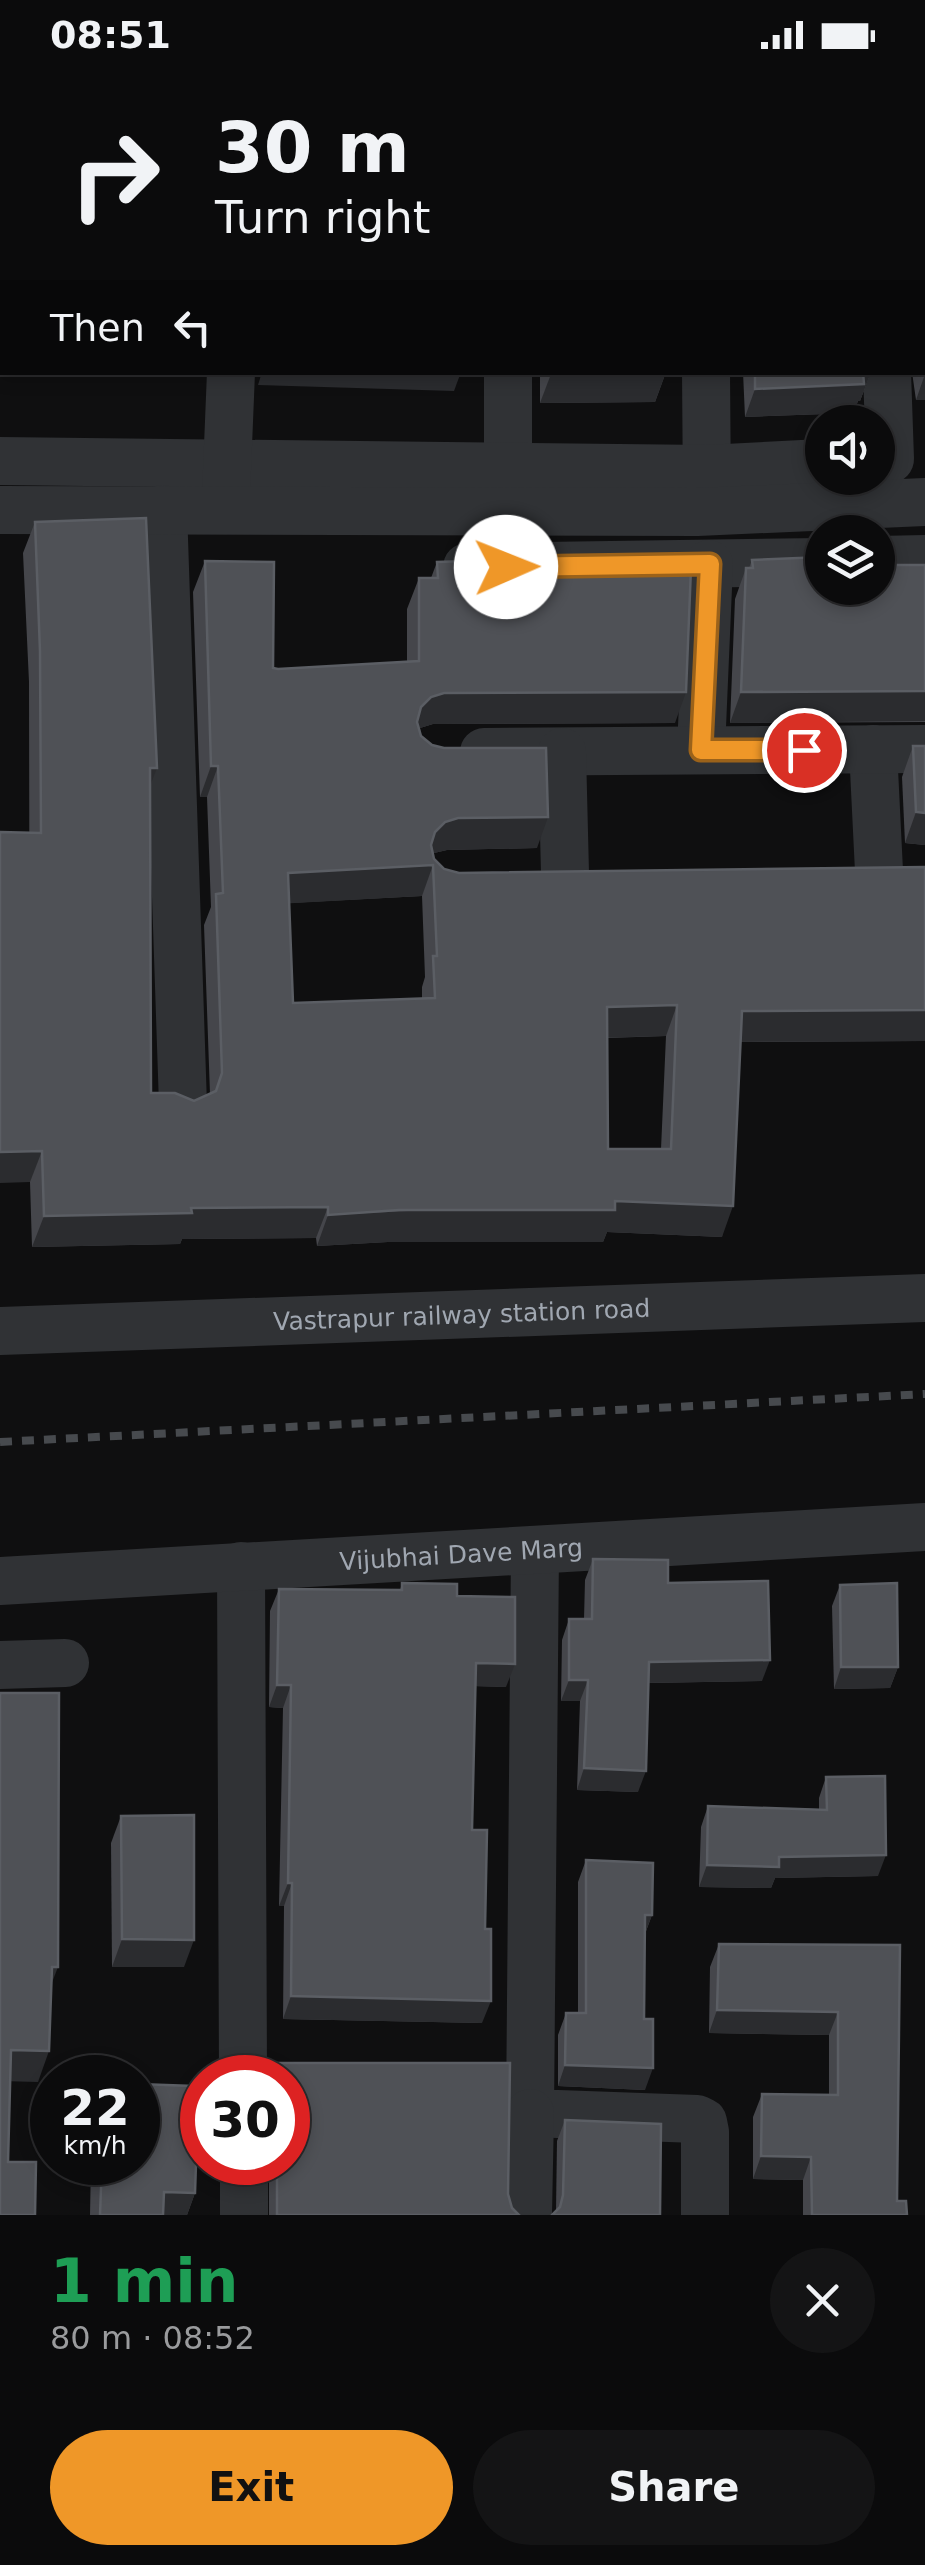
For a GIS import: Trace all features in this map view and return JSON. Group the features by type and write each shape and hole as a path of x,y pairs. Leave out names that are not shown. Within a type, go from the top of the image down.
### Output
{"street":[{"path":"226,486 231,375"},
{"path":"508,375 508,488"},
{"path":"701,750 710,564 706,375"},
{"path":"887,375 898,459"},
{"path":"0,461 226,486 508,488 707,501 925,502"},
{"path":"707,501 805,469"},
{"path":"0,510 163,509 226,486"},
{"path":"163,509 183,1105"},
{"path":"895,560 925,559"},
{"path":"468,567 805,562"},
{"path":"433,752 925,749"},
{"path":"873,750 881,870"},
{"path":"562,752 565,873"},
{"name":"Vastrapur railway station road","path":"0,1331 925,1298"},
{"name":"Vijubhai Dave Marg","path":"0,1580 925,1527"},
{"path":"528,2215 534,1550"},
{"path":"241,1566 244,2055"},
{"path":"0,1665 65,1663"},
{"path":"530,2114 696,2118 703,2122 705,2215"},
{"path":"244,2185 244,2215"}],"building":[{"path":"755,375 863,375 864,384 755,389"},
{"path":"146,518 157,768 150,768 151,1093 175,1093 194,1101 216,1091 222,1073 216,894 223,893 218,766 211,766 205,561 274,562 273,668 278,669 419,661 419,578 438,578 437,562 469,561 470,569 691,568 686,692 444,693 431,697 421,707 417,722 421,736 432,745 546,748 548,817 458,818 445,822 435,832 431,845 434,859 444,869 459,873 925,867 925,1010 742,1011 733,1206 615,1201 615,1210 399,1210 328,1215 328,1207 191,1208 192,1213 44,1216 42,1151 0,1152 0,832 41,833 35,522","holes":["433,865 435,998 293,1003 288,873","677,1005 671,1149 608,1149 607,1007"]},
{"path":"805,558 805,605 895,605 895,565 925,565 925,691 741,692 746,568 753,568 752,560"},
{"path":"913,746 925,746 925,813 916,812"},
{"path":"593,1559 668,1560 668,1583 768,1581 770,1660 649,1662 646,1771 584,1768 588,1680 569,1680 569,1619 592,1619"},
{"path":"402,1583 457,1584 457,1596 515,1597 515,1664 476,1663 472,1830 487,1830 485,1929 491,1929 491,2001 291,1996 292,1883 288,1883 291,1685 277,1685 279,1589 402,1590"},
{"path":"897,1583 898,1667 841,1667 840,1585"},
{"path":"0,1693 59,1693 58,1967 52,1967 49,2051 11,2050 8,2162 30,2162 30,2185 36,2185 35,2215 0,2215"},
{"path":"885,1776 886,1855 779,1857 779,1867 707,1865 708,1806 827,1810 826,1777"},
{"path":"194,1815 194,1940 122,1939 121,1816"},
{"path":"586,1860 653,1863 652,1915 645,1915 644,2019 653,2019 653,2068 565,2065 566,2013 586,2013"},
{"path":"719,1944 900,1945 897,2201 906,2201 907,2215 812,2215 811,2157 761,2156 762,2094 838,2095 838,2012 717,2010"},
{"path":"310,2063 510,2063 508,2194 519,2215 277,2215 277,2185 310,2185"},
{"path":"160,2085 180,2086 180,2185 195,2185 195,2193 164,2192 163,2215 100,2215 101,2185 160,2185"},
{"path":"565,2120 661,2124 660,2215 552,2215 560,2207 563,2195"}],"railway":[{"path":"0,1442 925,1394"}],"route":[{"path":"506,567 710,564 701,750 804,750"}]}
